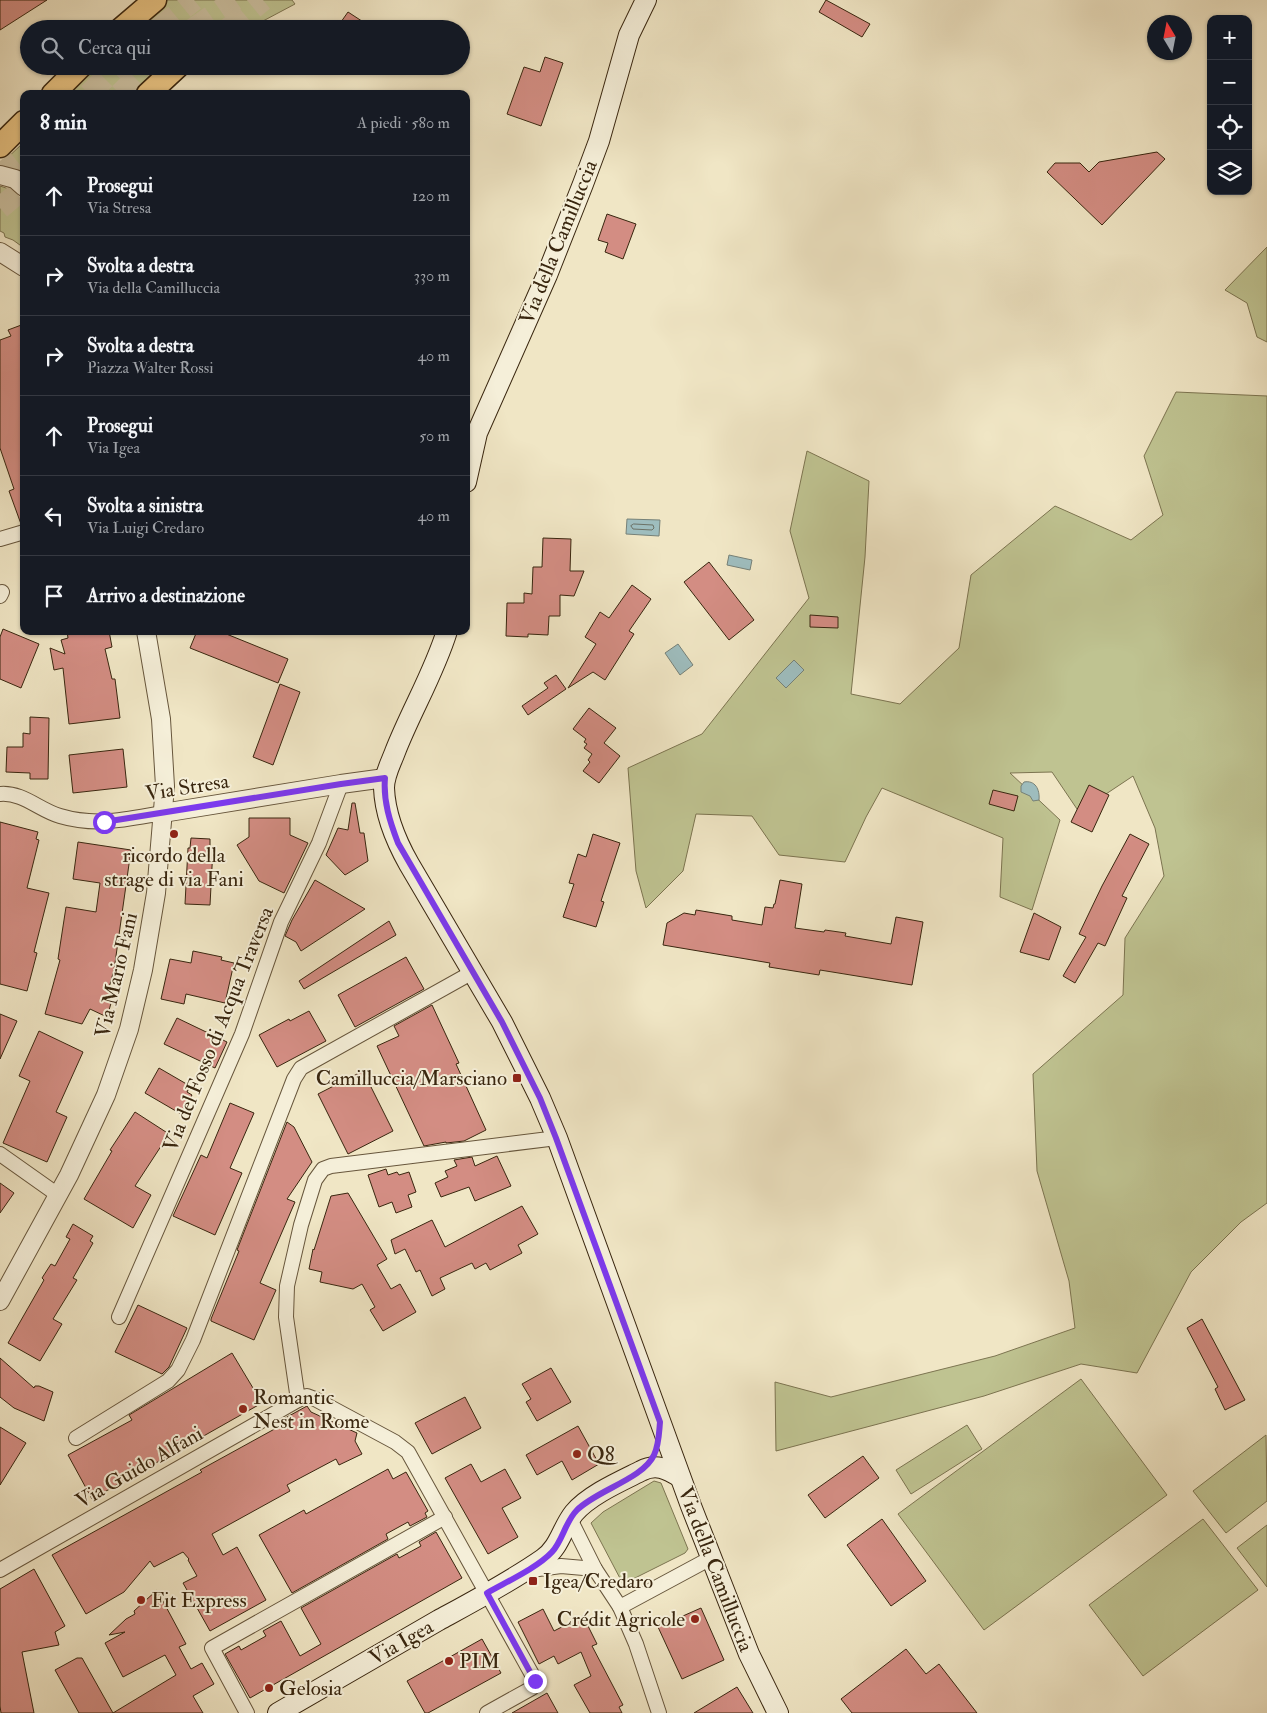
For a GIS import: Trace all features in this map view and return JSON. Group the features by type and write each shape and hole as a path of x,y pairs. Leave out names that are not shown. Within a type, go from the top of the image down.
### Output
{"highway":[{"path":"132,20 155,0"},
{"path":"57,90 72,75"},
{"path":"152,90 168,75"},
{"path":"0,146 20,126"}],"main road":[{"name":"Via della Camilluccia","path":"470,464 477,433 547,275 599,141 629,35 646,0"},
{"name":"Via della Camilluccia","path":"446,635 439,655 385,778 387,806 391,825 398,843 502,1022 529,1076 556,1138 711,1558 749,1654 778,1713"},
{"name":"Via della Camilluccia","path":"643,1470 655,1454 659,1442 660,1422"},
{"path":"643,1470 660,1467 680,1477"},
{"name":"Via Igea","path":"278,1713 523,1572 551,1553 560,1540 570,1519 586,1502 643,1470"}],"street":[{"path":"0,175 14,179 20,184"},
{"path":"0,252 20,264"},
{"path":"0,539 20,533"},
{"name":"Via Mario Fani","path":"0,1301 58,1196 106,1095 129,1029 152,925 163,813 165,771 159,704 147,635"},
{"name":"Via Stresa","path":"0,794 15,795 60,816 92,822 119,821 385,778"},
{"name":"Via del Fosso di Acqua Traversa","path":"119,1317 242,1034 278,931 319,843 341,784"},
{"path":"76,1438 168,1381 178,1370 193,1340 296,1075 304,1065 473,972"},
{"path":"487,1713 532,1688 535,1680 408,1452 400,1445 315,1399 307,1396 298,1400 286,1317 286,1294 301,1225 316,1178 321,1171 331,1166 556,1138"},
{"path":"0,1154 58,1196"},
{"name":"Via Guido Alfani","path":"0,1570 298,1400"},
{"path":"247,1713 212,1648 445,1517"},
{"path":"570,1519 595,1569 620,1607 636,1644 659,1713"},
{"path":"620,1607 711,1558"},
{"name":"Via Igea","path":"523,1572 561,1566 595,1569"}],"green space":[{"path":"166,0 292,0 295,4 265,20 143,20"},
{"path":"88,75 159,75 143,90 74,90"},
{"path":"20,146 20,170 2,163"},
{"path":"0,186 10,190 20,201 20,245 5,237 4,233 0,231"},
{"path":"1267,247 1267,342 1257,337 1247,303 1225,290"},
{"path":"1176,392 1267,396 1267,1203 1241,1222 1191,1272 1137,1373 1081,1364 984,1396 776,1451 775,1382 831,1397 995,1356 1075,1328 1069,1281 1037,1171 1033,1074 1123,995 1125,938 1164,876 1155,828 1133,776 1079,812 1052,772 1010,773 1060,820 1032,910 1000,897 1003,838 882,788 845,862 779,855 752,816 696,814 683,871 646,908 636,871 628,768 702,734 809,598 790,531 807,451 869,481 865,557 851,694 900,704 959,648 971,575 1055,506 1131,540 1163,515 1144,456"},
{"path":"1081,1379 1167,1495 984,1630 898,1514"},
{"path":"967,1425 982,1449 911,1494 896,1470"},
{"path":"1266,1435 1267,1501 1226,1533 1193,1491"},
{"path":"654,1481 661,1483 688,1549 685,1553 623,1584 591,1523 603,1512"},
{"path":"1203,1519 1258,1590 1143,1676 1089,1605"},
{"path":"1267,1525 1267,1587 1237,1548"}],"water":[{"path":"627,519 660,520 659,536 626,534"},
{"path":"729,555 752,560 750,570 727,565"},
{"path":"678,644 693,665 680,675 665,653"},
{"path":"794,660 804,670 786,688 776,678"},
{"path":"1024,782 1031,782 1036,786 1039,792 1039,800 1033,801 1030,796 1021,792 1021,786"}],"building":[{"path":"0,0 47,0 0,30"},
{"path":"826,0 870,24 862,37 819,12"},
{"path":"348,12 360,20 342,20"},
{"path":"545,57 563,63 541,126 507,114 524,67 540,72"},
{"path":"1157,152 1165,159 1102,225 1047,172 1055,163 1080,163 1089,172 1099,162"},
{"path":"607,214 636,224 623,259 605,252 608,243 598,240"},
{"path":"20,326 20,521 9,491 14,489 0,448 0,340 11,336 8,330"},
{"path":"543,538 571,539 570,571 584,571 574,596 560,595 560,616 549,616 548,635 528,634 528,637 506,636 507,603 524,603 524,593 532,594 533,567 542,567"},
{"path":"709,562 754,620 729,640 684,582"},
{"path":"632,585 651,599 629,631 634,634 605,680 593,672 568,688 596,644 585,637 600,612 609,618"},
{"path":"810,615 838,617 838,628 810,627"},
{"path":"3,629 39,644 21,688 0,679 0,637"},
{"path":"68,635 110,635 112,647 105,649 112,679 115,679 120,718 69,724 63,668 54,670 50,648 65,654 61,640 68,638"},
{"path":"195,635 229,635 288,659 278,683 190,648"},
{"path":"556,675 566,689 528,715 522,706 548,688 544,683"},
{"path":"280,684 300,692 273,765 253,757"},
{"path":"589,708 616,728 604,743 620,756 599,783 583,771 590,762 588,760 592,754 584,748 587,744 584,742 586,739 573,729"},
{"path":"30,717 49,718 48,779 30,779 30,773 6,772 7,747 23,747 23,733 30,734"},
{"path":"123,749 127,787 73,793 69,755"},
{"path":"1089,785 1109,795 1092,832 1071,822"},
{"path":"993,790 1018,796 1014,811 989,804"},
{"path":"352,803 355,803 360,833 364,833 368,861 345,875 326,855 338,828 348,830"},
{"path":"249,818 290,818 290,835 308,843 284,893 259,881 237,845 249,837"},
{"path":"0,822 38,832 36,839 39,840 27,888 49,893 34,952 37,953 27,991 0,984"},
{"path":"593,834 620,843 601,901 604,902 596,927 563,917 574,884 569,883 578,854 586,857"},
{"path":"1130,834 1149,844 1122,896 1127,898 1105,946 1098,943 1075,983 1063,976 1086,937 1079,934"},
{"path":"191,838 210,839 210,848 213,848 210,905 185,904 188,848 190,848"},
{"path":"78,842 131,850 114,970 108,991 114,993 107,1017 90,1009 82,1024 45,1014 60,960 58,959 66,907 96,912 100,883 73,879"},
{"path":"315,880 365,909 301,951 296,942 285,936"},
{"path":"780,880 802,884 795,928 846,933 845,936 891,944 896,917 923,922 912,985 820,970 819,975 769,967 770,963 663,945 667,923 684,913 695,915 696,910 732,916 732,920 762,925 765,907 773,908 775,904"},
{"path":"1034,913 1061,927 1049,960 1020,952"},
{"path":"389,921 396,935 304,989 299,981"},
{"path":"193,951 222,957 221,960 234,963 225,1003 186,994 184,1004 161,999 170,959 191,963"},
{"path":"406,957 424,989 355,1027 338,995"},
{"path":"432,1005 459,1063 456,1064 486,1130 464,1141 424,1146 377,1046 399,1036 394,1026"},
{"path":"309,1011 326,1041 277,1067 259,1035"},
{"path":"0,1014 17,1021 0,1059"},
{"path":"177,1018 227,1042 215,1068 164,1044"},
{"path":"39,1031 83,1052 56,1112 67,1117 47,1162 3,1143 30,1081 19,1076"},
{"path":"159,1068 190,1086 187,1092 192,1095 181,1114 145,1093"},
{"path":"363,1071 393,1131 348,1154 318,1094"},
{"path":"230,1103 254,1113 230,1168 242,1173 215,1235 173,1216 201,1155 207,1158"},
{"path":"135,1112 169,1134 135,1186 151,1195 133,1228 84,1199 112,1151 110,1150"},
{"path":"287,1122 294,1127 312,1162 287,1199 295,1202 260,1283 276,1290 254,1340 211,1321 211,1319 239,1251 237,1250"},
{"path":"497,1156 511,1186 475,1201 469,1187 441,1197 435,1183 448,1177 445,1171 457,1166 454,1160 472,1157 475,1166"},
{"path":"386,1169 388,1175 397,1172 399,1175 409,1172 416,1192 408,1195 412,1207 396,1213 392,1202 379,1207 368,1175"},
{"path":"0,1183 14,1193 0,1213"},
{"path":"348,1193 387,1259 377,1265 391,1289 400,1284 416,1312 383,1331 370,1310 375,1307 362,1284 353,1289 320,1282 322,1272 309,1269 313,1249 331,1196"},
{"path":"522,1206 538,1234 518,1245 522,1253 490,1270 486,1263 475,1269 472,1263 440,1278 445,1289 432,1296 420,1270 416,1272 405,1249 395,1254 391,1240 432,1220 445,1247"},
{"path":"73,1224 93,1236 90,1241 93,1243 73,1278 77,1280 53,1319 62,1324 40,1361 8,1343 44,1280 42,1278 51,1264 55,1266 70,1239 66,1237"},
{"path":"138,1305 187,1328 169,1367 162,1374 115,1352"},
{"path":"1202,1319 1245,1400 1225,1410 1215,1389 1218,1387 1187,1328"},
{"path":"232,1353 262,1403 92,1499 68,1455 132,1420 129,1415"},
{"path":"0,1358 34,1388 39,1386 53,1392 44,1421 14,1408 0,1397"},
{"path":"551,1368 571,1402 537,1421 526,1402 531,1399 522,1384"},
{"path":"465,1397 481,1428 432,1454 415,1423"},
{"path":"307,1406 311,1412 357,1433 355,1441 362,1454 339,1465 336,1459 287,1485 290,1491 212,1534 223,1555 237,1547 266,1600 210,1631 183,1583 197,1576 189,1559 183,1552 154,1567 150,1561 124,1592 86,1614 52,1555 202,1472 200,1470 280,1426 278,1422"},
{"path":"578,1426 599,1464 572,1480 562,1461 537,1475 526,1455"},
{"path":"0,1427 26,1443 0,1485"},
{"path":"863,1456 879,1478 825,1518 808,1495"},
{"path":"471,1464 481,1482 505,1469 521,1498 502,1508 518,1537 488,1554 445,1478"},
{"path":"388,1469 393,1479 406,1472 428,1511 425,1513 427,1517 410,1526 408,1522 386,1534 388,1539 292,1593 259,1535 304,1510 306,1514"},
{"path":"882,1519 926,1581 891,1606 847,1545"},
{"path":"436,1532 462,1578 250,1698 225,1654 239,1646 241,1650 266,1636 263,1631 281,1621 300,1656 321,1644 301,1608 397,1554 399,1558 421,1546 419,1542"},
{"path":"34,1569 65,1626 55,1632 59,1645 22,1652 34,1713 1,1713 0,1589"},
{"path":"157,1590 186,1644 179,1647 191,1669 202,1663 214,1684 193,1696 203,1713 113,1713 176,1675 165,1655 123,1677 105,1643 125,1632 109,1635 126,1619 135,1614 134,1611"},
{"path":"701,1608 724,1660 682,1679 658,1627"},
{"path":"543,1609 554,1631 583,1616 597,1644 592,1646 623,1705 619,1707 622,1713 590,1713 574,1685 591,1676 581,1652 558,1664 554,1656 539,1664 518,1622"},
{"path":"482,1639 501,1673 425,1713 407,1681"},
{"path":"906,1649 926,1674 939,1664 977,1713 852,1713 841,1699"},
{"path":"77,1658 82,1658 113,1713 79,1713 55,1670"},
{"path":"737,1687 753,1713 694,1713"},
{"path":"547,1693 558,1713 512,1713"}],"tunnel":[{"path":"169,20 194,0"},
{"path":"206,20 235,0"},
{"path":"239,20 263,0"},
{"path":"93,90 108,75"},
{"path":"124,90 139,75"},
{"path":"0,175 20,159"},
{"path":"0,208 20,191"}],"place":[{"name":"ricordo della strage di via Fani","path":"174,834"},
{"name":"Camilluccia/Marsciano","path":"517,1078"},
{"name":"Romantic Nest in Rome","path":"243,1409"},
{"name":"Q8","path":"577,1454"},
{"name":"Igea/Credaro","path":"533,1581"},
{"name":"Fit Express","path":"141,1600"},
{"name":"Crédit Agricole","path":"695,1619"},
{"name":"PIM","path":"449,1661"},
{"name":"Gelosia","path":"269,1688"}],"route":[{"path":"104,822 385,778 384,788 387,806 391,825 398,843 502,1022 540,1098 660,1422 659,1442 655,1454 643,1470 583,1505 573,1515 551,1553 487,1593 535,1681"}]}
